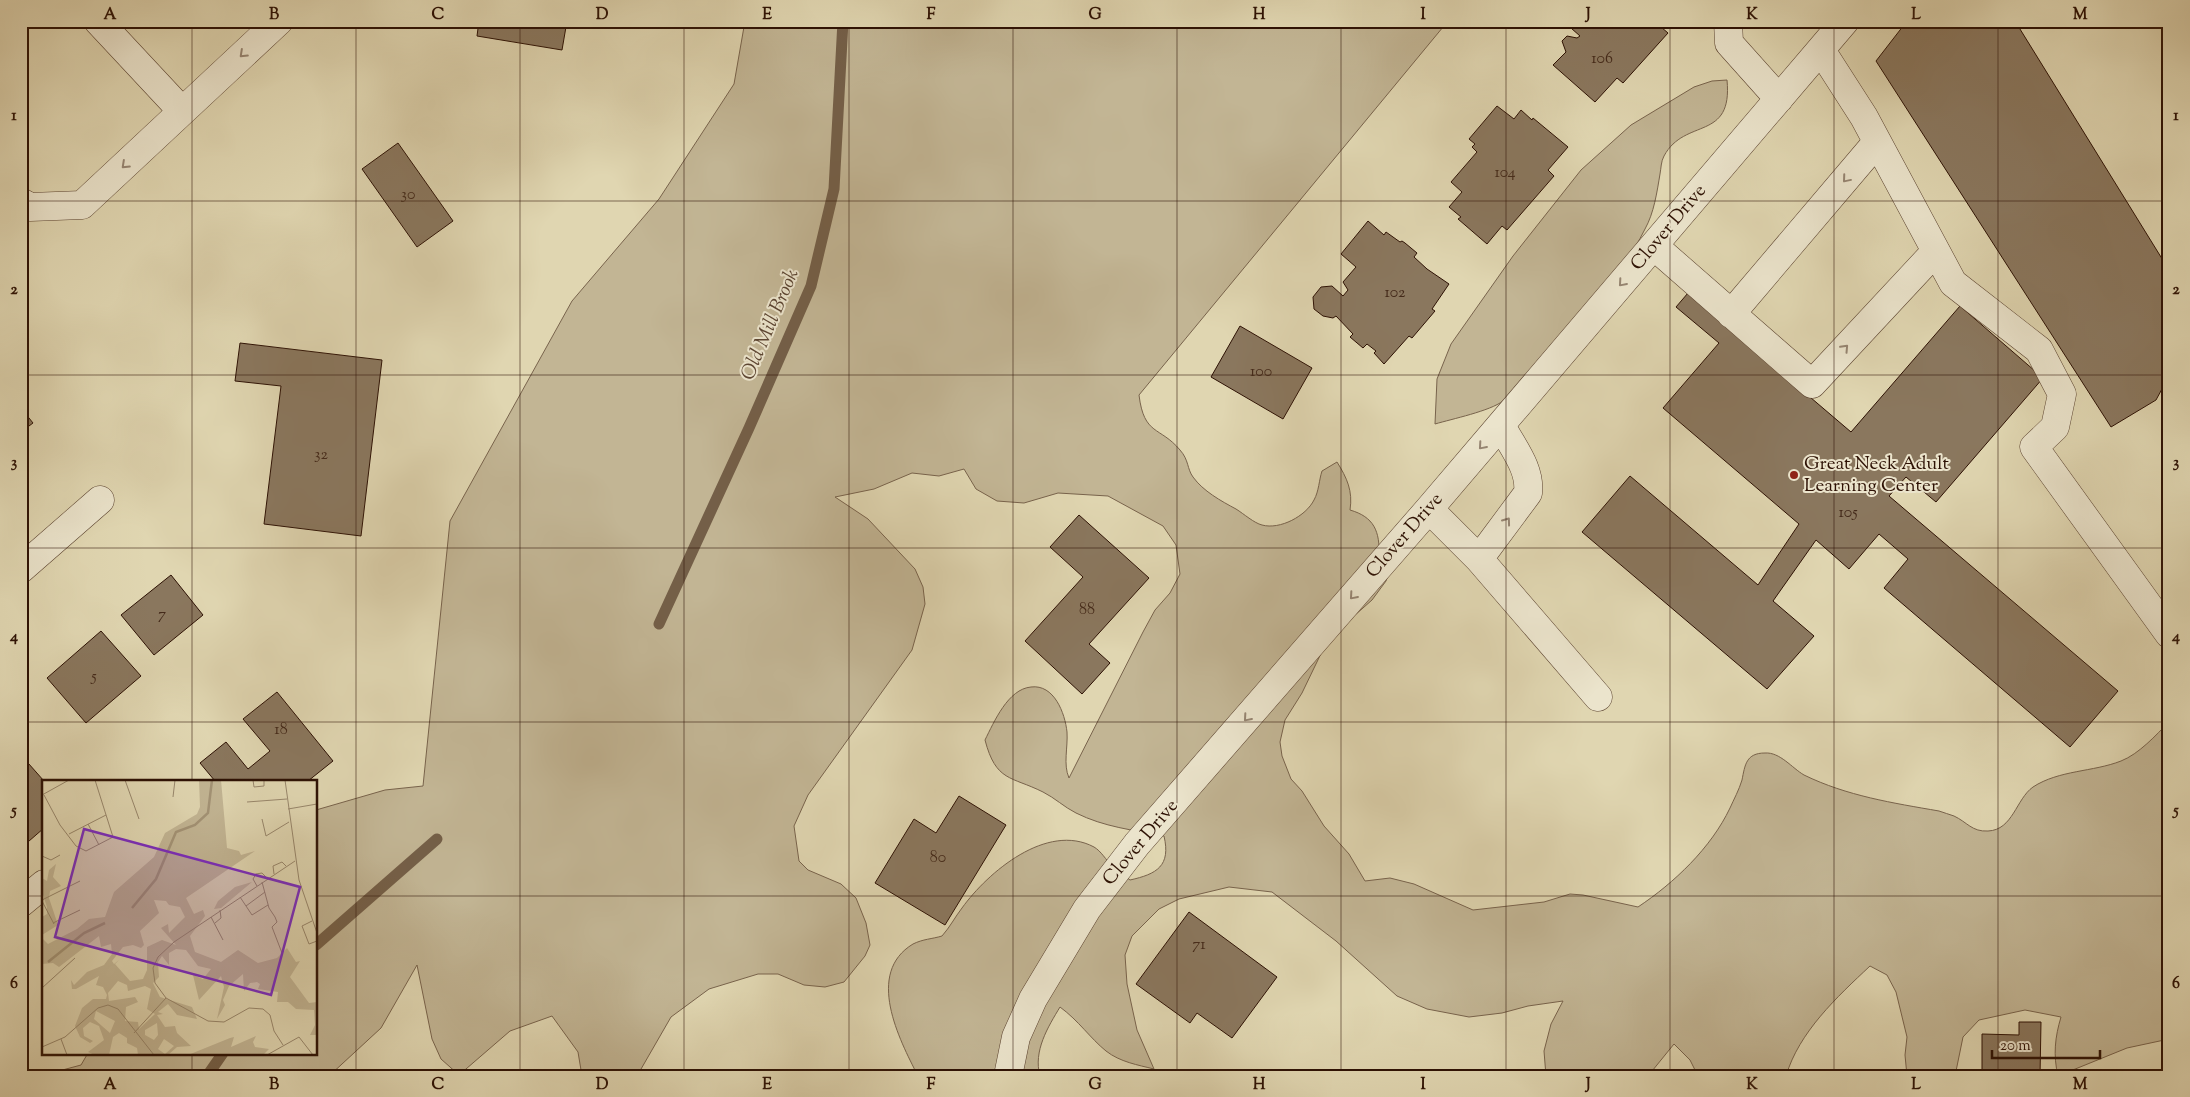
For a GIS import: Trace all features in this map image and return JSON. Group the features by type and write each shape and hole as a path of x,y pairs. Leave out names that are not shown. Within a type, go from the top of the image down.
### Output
{"street":[{"path":"98,21 182,111"},
{"path":"21,202 30,207 82,205 279,21"},
{"path":"1728,21 1729,43 1779,98"},
{"name":"Clover Drive","path":"1008,1076 1016,1037 1033,999 1087,909 1137,844 1429,509 1845,21"},
{"path":"1821,50 1864,117 1952,283 2039,350 2062,394 2055,427 2034,447 2169,634"},
{"path":"1732,314 1877,142"},
{"path":"1654,246 1812,384 1935,252"},
{"path":"1479,559 1528,493 1530,481 1526,469 1500,425"},
{"path":"21,570 100,500"},
{"path":"1429,509 1479,559 1598,697"},
{"path":"21,903 42,886"}],"shaded area":[{"path":"745,21 1448,21 1139,395 1141,408 1149,424 1173,442 1180,450 1185,457 1191,474 1197,482 1224,503 1256,522 1269,526 1277,525 1284,524 1299,516 1314,500 1322,471 1337,462 1348,485 1351,497 1350,510 1370,521 1377,532 1379,556 1391,567 1386,581 1372,600 1328,639 1302,693 1285,720 1280,742 1282,756 1291,779 1302,791 1324,826 1349,854 1365,881 1390,878 1414,884 1473,910 1544,902 1570,894 1638,907 1678,876 1713,837 1730,808 1741,784 1748,761 1754,755 1770,753 1786,761 1804,775 1853,794 1939,811 1954,816 1978,830 1988,831 1996,829 2009,820 2027,792 2033,787 2054,777 2110,765 2128,758 2147,744 2169,722 2169,1039 2127,1048 2058,1076 2055,1046 2061,1017 2025,1010 1979,1020 1963,1037 1955,1076 1907,1076 1905,1055 1907,1037 1896,992 1887,975 1870,966 1820,1016 1800,1045 1786,1076 1698,1076 1690,1060 1674,1044 1648,1076 1546,1076 1544,1051 1551,1024 1563,1001 1528,1006 1502,1013 1469,1017 1427,1009 1397,996 1336,941 1272,892 1229,887 1179,899 1159,909 1132,936 1125,955 1127,984 1137,1030 1154,1069 1129,1063 1111,1055 1060,1007 1040,1048 1038,1067 1040,1076 918,1076 902,1044 890,1007 888,989 891,972 899,956 913,944 942,936 973,894 987,880 1003,866 1038,846 1057,841 1076,841 1094,847 1112,866 1130,880 1148,875 1160,867 1165,855 1166,846 1164,836 1097,822 1072,811 1043,792 1006,776 994,764 985,740 1003,708 1015,694 1031,687 1039,687 1046,690 1057,701 1066,724 1066,762 1069,778 1143,632 1155,610 1170,593 1180,574 1176,545 1163,526 1108,496 1058,493 1024,503 997,501 976,489 964,469 939,476 912,473 874,489 835,497 868,519 915,569 923,587 925,604 912,650 808,795 794,826 799,861 808,870 841,884 856,898 866,923 870,945 865,956 844,982 825,987 804,985 778,974 758,974 709,989 671,1017 637,1076 582,1076 578,1052 552,1016 510,1031 459,1075 441,1059 432,1039 417,965 381,1028 329,1076 51,1076 55,1072 81,1065 87,1054 318,1054 318,809 385,790 423,786 450,521 572,301 659,199 734,84"},
{"path":"1727,80 1727,99 1723,113 1706,127 1684,136 1673,144 1664,156 1655,202 1648,223 1635,248 1597,300 1518,388 1503,401 1480,411 1435,424 1437,379 1451,344 1513,256 1581,170 1631,125 1694,87 1712,81"}],"building":[{"path":"479,21 567,21 562,50 477,36"},
{"path":"1563,21 1654,21 1668,33 1623,83 1617,78 1595,102 1553,65 1566,52 1562,41 1567,36 1577,38 1580,36"},
{"path":"1907,21 2015,21 2169,270 2169,376 2156,400 2111,427 1876,61"},
{"path":"1497,106 1514,119 1521,110 1568,147 1548,170 1554,176 1507,230 1502,226 1487,244 1458,219 1461,217 1449,207 1462,192 1451,182 1477,152 1472,147 1475,144 1469,139"},
{"path":"398,143 453,221 417,247 362,169"},
{"path":"1368,221 1384,235 1386,232 1400,242 1405,243 1417,253 1414,257 1427,269 1449,284 1432,309 1435,311 1412,338 1409,336 1384,364 1374,353 1376,351 1367,344 1363,348 1350,337 1353,334 1336,316 1333,318 1323,316 1314,309 1313,297 1321,287 1332,286 1343,296 1348,290 1343,282 1356,267 1341,254"},
{"path":"1688,293 1851,432 1960,306 2043,378 1936,502 1906,477 1889,496 2118,691 2070,747 1884,588 1908,559 1879,534 1849,569 1816,540 1773,601 1814,636 1767,689 1582,532 1630,476 1758,585 1799,524 1663,408 1719,343 1676,307"},
{"path":"1240,326 1312,368 1283,419 1211,377"},
{"path":"240,343 382,360 361,536 264,524 281,386 235,381"},
{"path":"21,408 33,423 21,432"},
{"path":"1079,515 1149,578 1089,644 1110,663 1082,694 1025,641 1083,577 1050,547"},
{"path":"171,575 203,615 154,655 121,615"},
{"path":"101,631 141,676 86,723 47,678"},
{"path":"277,692 333,761 309,780 214,780 200,763 226,742 248,769 270,751 243,719"},
{"path":"21,755 43,780 42,830 21,848"},
{"path":"959,796 1006,825 945,925 875,883 914,819 936,833"},
{"path":"1189,912 1277,977 1232,1038 1197,1013 1190,1023 1136,984"},
{"path":"2019,1022 2041,1022 2040,1076 1982,1076 1982,1034 2019,1035"}],"waterway":[{"name":"Old Mill Brook","path":"659,624 749,428 811,286 834,189 843,21"},
{"name":"Old Mill Brook","path":"318,943 437,839"},
{"name":"Old Mill Brook","path":"207,1076 222,1054"}],"place":[{"name":"Great Neck Adult Learning Center","path":"1794,475"}]}
